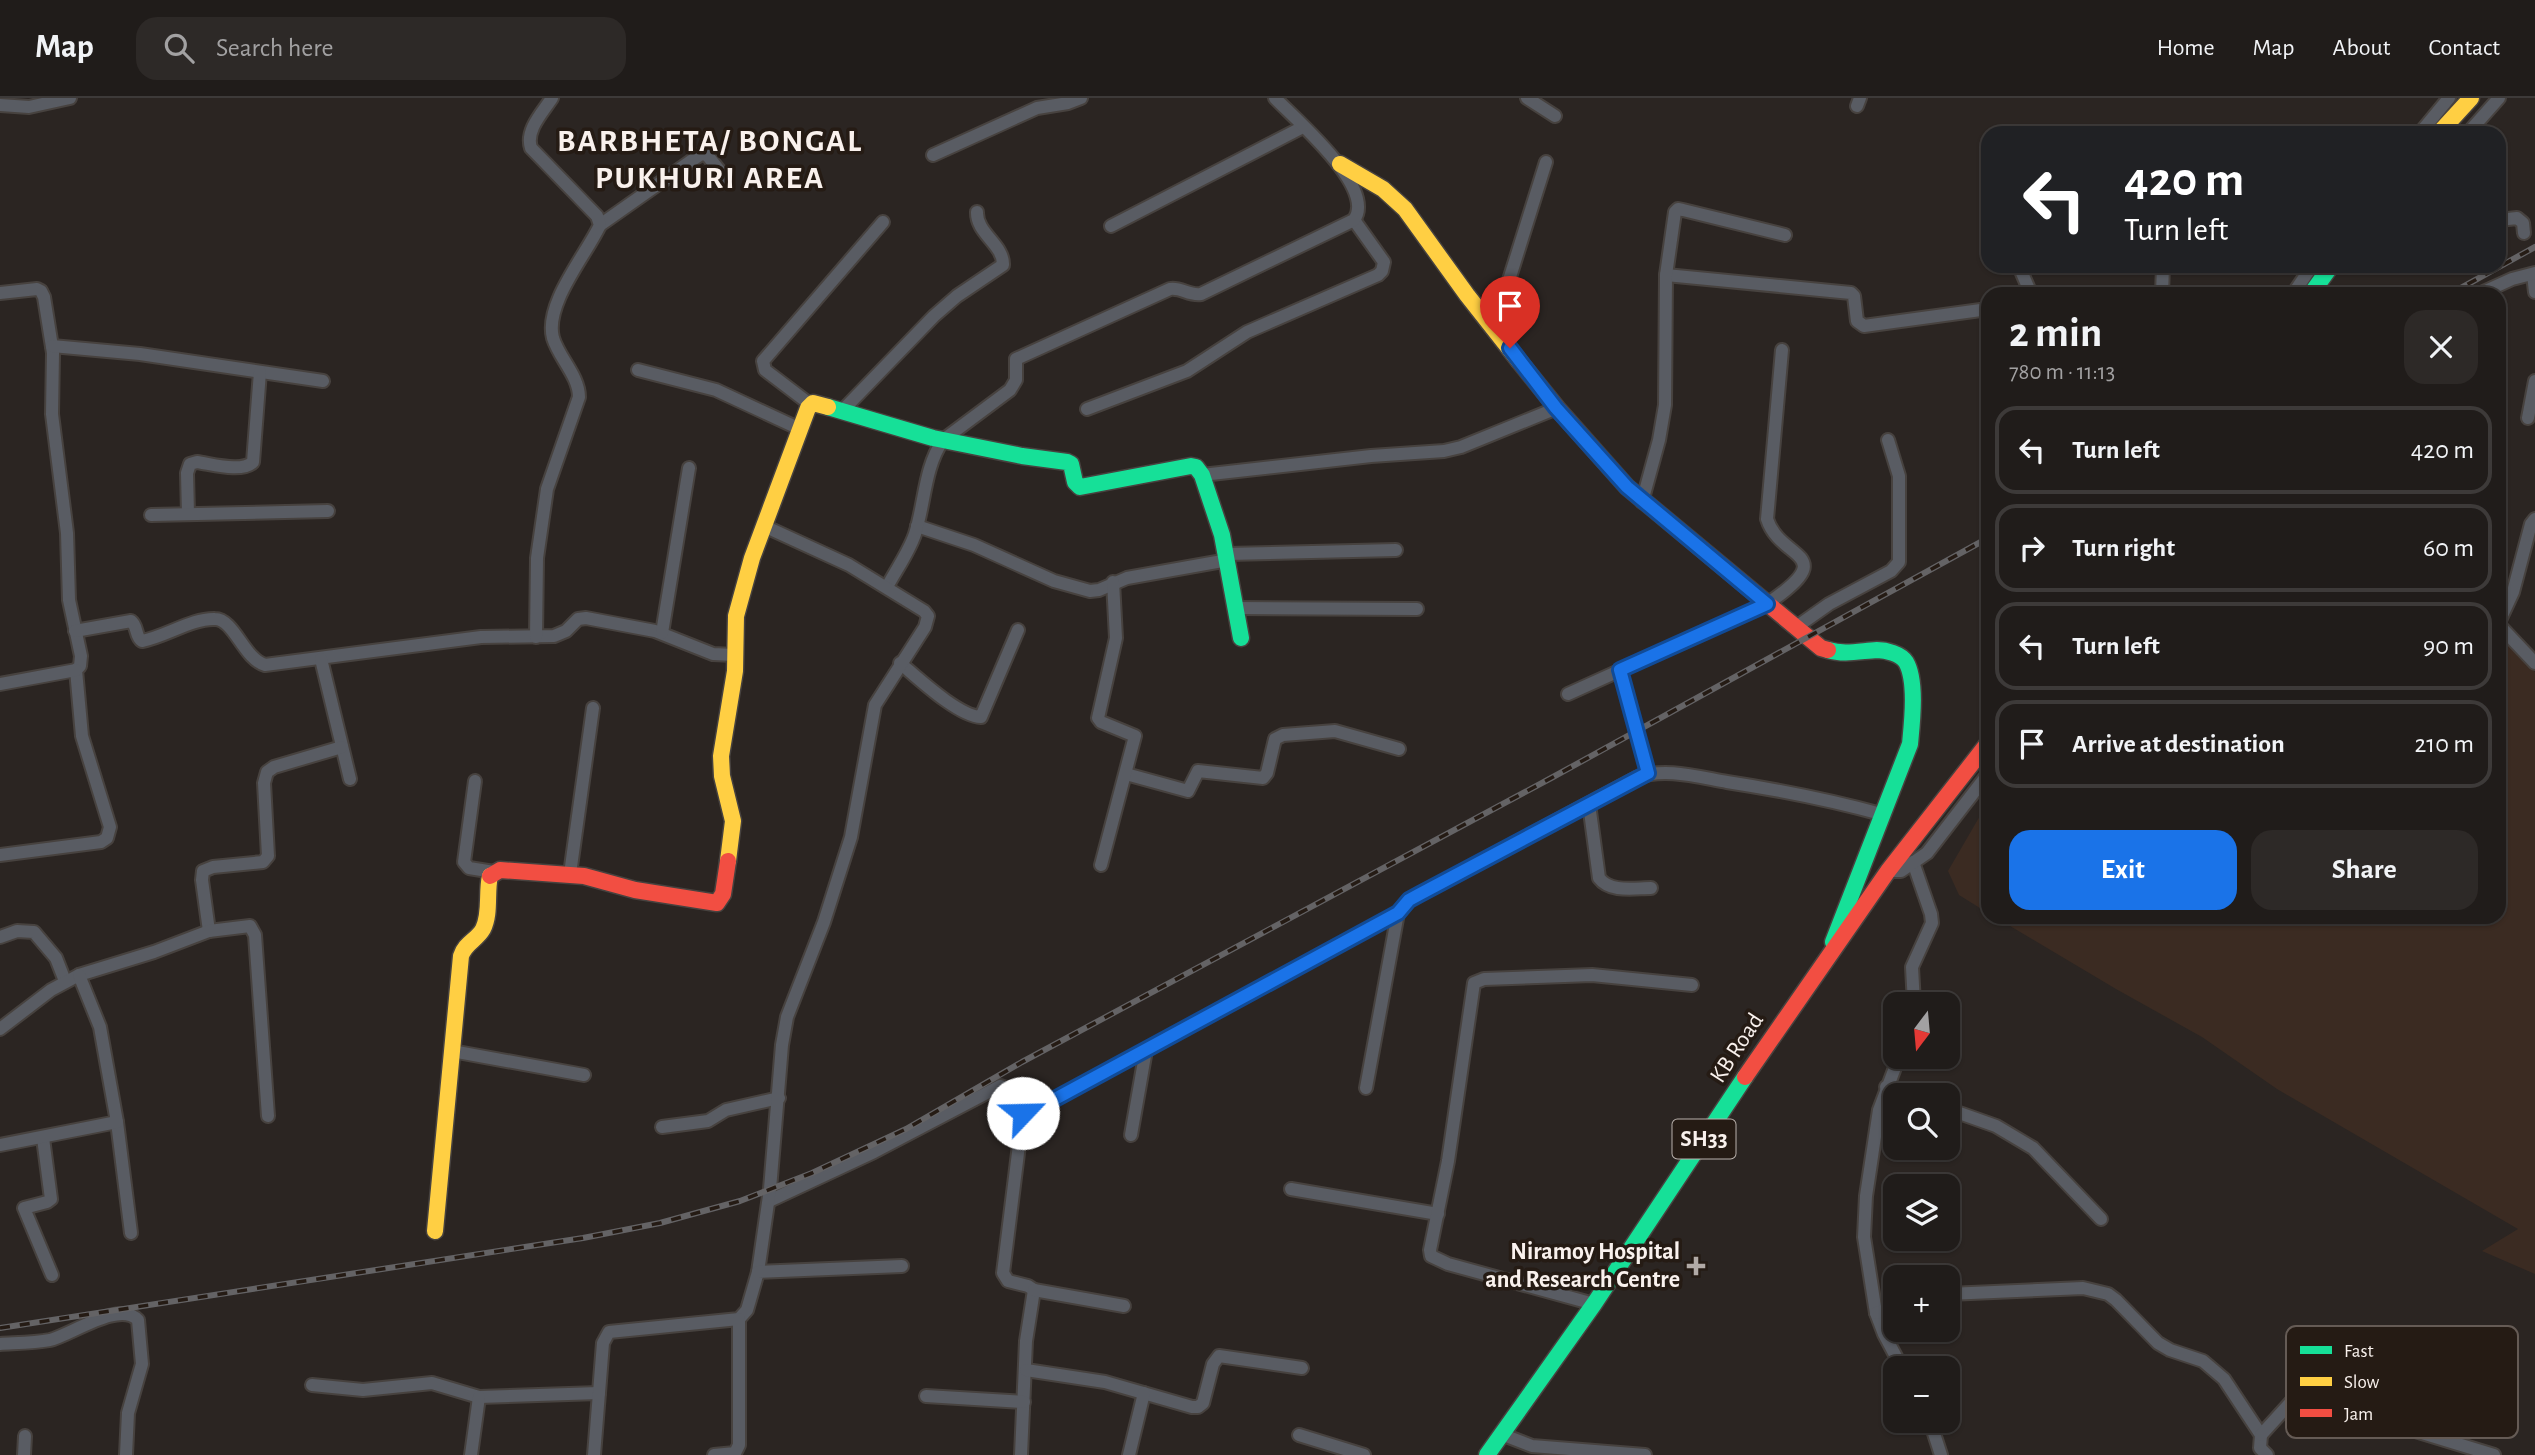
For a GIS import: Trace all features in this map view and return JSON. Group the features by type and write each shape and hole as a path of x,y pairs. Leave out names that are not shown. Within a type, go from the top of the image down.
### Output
{"street":[{"path":"0,105 29,107 70,98"},
{"path":"552,98 531,130 531,148 597,216 600,225"},
{"path":"933,155 1037,107 1068,103 1081,98"},
{"path":"1275,98 1340,164 1383,189 1405,209 1466,295 1556,408 1642,502 1821,648 1830,652 1893,652 1906,663 1910,675 1913,715 1911,736 1904,761 1881,814 1829,956"},
{"path":"1527,98 1555,116"},
{"path":"2426,126 2449,98"},
{"path":"2445,126 2470,98"},
{"path":"2474,126 2499,98"},
{"path":"1111,226 1303,127"},
{"path":"536,637 537,558 547,489 579,397 578,388 553,338 553,318 561,294 600,225 701,154 707,155 727,180"},
{"path":"1494,328 1546,162"},
{"path":"887,587 917,526 938,447 943,440 1010,390 1016,380 1016,359 1170,289 1200,294 1354,220 1360,208 1359,200 1340,164"},
{"path":"1642,502 1665,405 1666,275 1673,216 1678,209 1785,235"},
{"path":"843,410 933,316 1003,265 1003,256 979,223 977,212"},
{"path":"2506,219 2516,218 2523,223 2524,233"},
{"path":"1087,409 1187,372 1247,332 1378,275 1384,262 1354,220"},
{"path":"883,222 763,361 765,370 811,405 821,404 943,440 1067,462 1071,464 1075,482 1080,487 1191,466 1199,469 1227,557 1241,638"},
{"path":"2494,287 2534,273 2535,292"},
{"path":"1666,275 1851,293 1854,296 1857,321 1870,327 1981,310"},
{"path":"0,293 29,289 41,291 54,364 52,414 67,533 69,600 81,661 76,670 0,684"},
{"path":"52,346 140,354 323,381"},
{"path":"1568,694 1767,604 1799,579 1804,564 1801,556 1774,533 1767,519 1782,350"},
{"path":"638,370 716,390 800,429"},
{"path":"188,514 187,473 190,464 197,462 243,468 253,462 260,372"},
{"path":"2528,418 2535,381"},
{"path":"475,781 464,862 469,868 494,872 500,870 570,874 635,890 707,903 717,903 721,899 733,821 720,766 735,671 734,634 743,587 811,405"},
{"path":"1202,475 1371,456 1444,451 1461,447 1556,408"},
{"path":"1796,628 1829,604 1891,570 1899,562 1899,476 1888,440"},
{"path":"662,633 689,468"},
{"path":"151,515 328,511"},
{"path":"2506,608 2535,519"},
{"path":"714,1455 735,1453 739,1445 739,1319 747,1310 758,1272 769,1201 782,1045 787,1017 824,922 850,837 875,705 925,627 928,616 887,587 840,560 764,526"},
{"path":"917,526 959,539 1054,581 1081,590 1099,590 1127,578 1227,557 1396,550"},
{"path":"1101,865 1135,736 1101,722 1098,714 1116,638 1113,582"},
{"path":"1236,608 1417,609"},
{"path":"75,631 131,621 142,641 205,620 220,619 258,663 265,665 481,637 560,635 578,619 586,618 662,633 713,654 734,655"},
{"path":"900,663 953,704 972,716 981,717 1018,630"},
{"path":"2506,631 2535,663"},
{"path":"321,659 350,779"},
{"path":"0,855 87,845 107,838 110,827 82,736 76,670"},
{"path":"1620,670 1648,773"},
{"path":"570,874 593,708"},
{"path":"1126,774 1188,792 1198,771 1264,778 1268,773 1275,739 1283,735 1335,732 1399,749"},
{"path":"209,931 203,871 213,867 263,862 268,856 264,783 267,772 274,767 342,747"},
{"name":"KB Road","path":"1487,1455 1594,1304 1780,1024 1888,871 1981,752"},
{"path":"1023,1113 1042,1106 1398,913 1409,900 1648,773 1676,774 1770,789 1833,801 1881,814"},
{"path":"1888,871 1900,871 1927,853 1981,783"},
{"path":"1589,804 1602,883 1612,887 1651,888"},
{"path":"1913,862 1932,923 1912,967 1913,992"},
{"path":"435,1231 462,950 482,930 488,880 494,872"},
{"path":"1366,1088 1398,913"},
{"path":"0,1029 65,981 79,975 154,952 209,931 246,925 253,929 268,1116"},
{"path":"0,937 18,931 34,932 56,958 65,981"},
{"path":"79,975 100,1027 117,1122 131,1233"},
{"path":"1594,1304 1437,1260 1431,1256 1474,983 1484,979 1592,975 1692,985"},
{"path":"1131,1135 1146,1050"},
{"path":"452,1051 584,1075"},
{"path":"769,1201 874,1152 1000,1086 1013,1090 1023,1113 1003,1273 1008,1281 1034,1290 1124,1306"},
{"path":"1883,1097 1864,1217 1865,1252 1876,1313 1896,1356"},
{"path":"662,1127 708,1121 726,1110 779,1098"},
{"path":"1960,1113 1996,1126 2033,1148 2101,1219"},
{"path":"0,1145 117,1122"},
{"path":"43,1138 51,1199 24,1208 52,1275"},
{"path":"1291,1189 1438,1214"},
{"path":"758,1272 902,1266"},
{"path":"1960,1293 2083,1288 2108,1294 2158,1343 2203,1362 2224,1379 2261,1435 2260,1448 2267,1455"},
{"path":"1021,1455 1026,1341 1034,1290"},
{"path":"1876,1313 1883,1311"},
{"path":"0,1344 49,1340 94,1321 122,1313 134,1315 138,1320 142,1364 128,1413 126,1455"},
{"path":"594,1455 603,1343 609,1332 617,1329 739,1319"},
{"path":"1026,1370 1085,1378 1198,1407 1203,1403 1215,1359 1219,1356 1302,1368"},
{"path":"312,1385 363,1390 432,1383 479,1397 599,1393"},
{"path":"1129,1455 1144,1393"},
{"path":"926,1396 1024,1402"},
{"path":"471,1455 479,1397"},
{"path":"2261,1435 2286,1408"},
{"path":"1934,1433 1941,1455"},
{"path":"1299,1434 1364,1455"},
{"path":"1501,1434 1532,1446 1645,1455"},
{"path":"24,1455 25,1436"},
{"path":"2438,1438 2494,1455"}],"shaded area":[{"path":"2506,641 2535,672 2535,1274 2482,1251 2518,1229 2277,1089 2202,1037 2007,924 2506,924"},
{"path":"1981,814 1981,909 1959,895 1948,871"}],"railway":[{"path":"2506,263 2535,247"},
{"path":"2463,287 2488,273"},
{"path":"0,1328 583,1238 660,1223 740,1201 812,1173 906,1129 1022,1062 1553,777 1981,542"}],"traffic: fast":[{"path":"2316,287 2326,273"},
{"path":"828,407 933,438 1067,462 1071,464 1075,482 1080,487 1196,467 1202,475 1222,535 1241,638"},
{"path":"1828,650 1881,650 1901,657 1906,662 1912,680 1913,702 1910,744 1833,942"},
{"path":"1487,1455 1594,1304 1745,1077"}],"traffic: slow":[{"path":"2445,126 2471,98"},
{"path":"1340,164 1383,189 1405,209 1519,361"},
{"path":"728,861 733,821 722,776 721,756 735,671 736,616 752,558 808,408 813,403 828,407"},
{"path":"435,1231 461,956 483,929 488,910 490,876"}],"traffic: jam":[{"path":"1519,361 1627,487 1821,648 1828,650"},
{"path":"1745,1077 1888,871 1981,752"},
{"path":"490,876 500,870 584,876 635,890 717,903 723,894 728,861"}],"place":[{"name":"Niramoy Hospital and Research Centre","path":"1696,1266"}],"district":[{"name":"BARBHETA/ BONGAL PUKHURI AREA","path":"710,160"}],"route":[{"path":"1023,1113 1042,1106 1306,964 1398,913 1409,900 1648,773 1620,670 1767,604 1642,502 1556,408 1510,348"}]}
